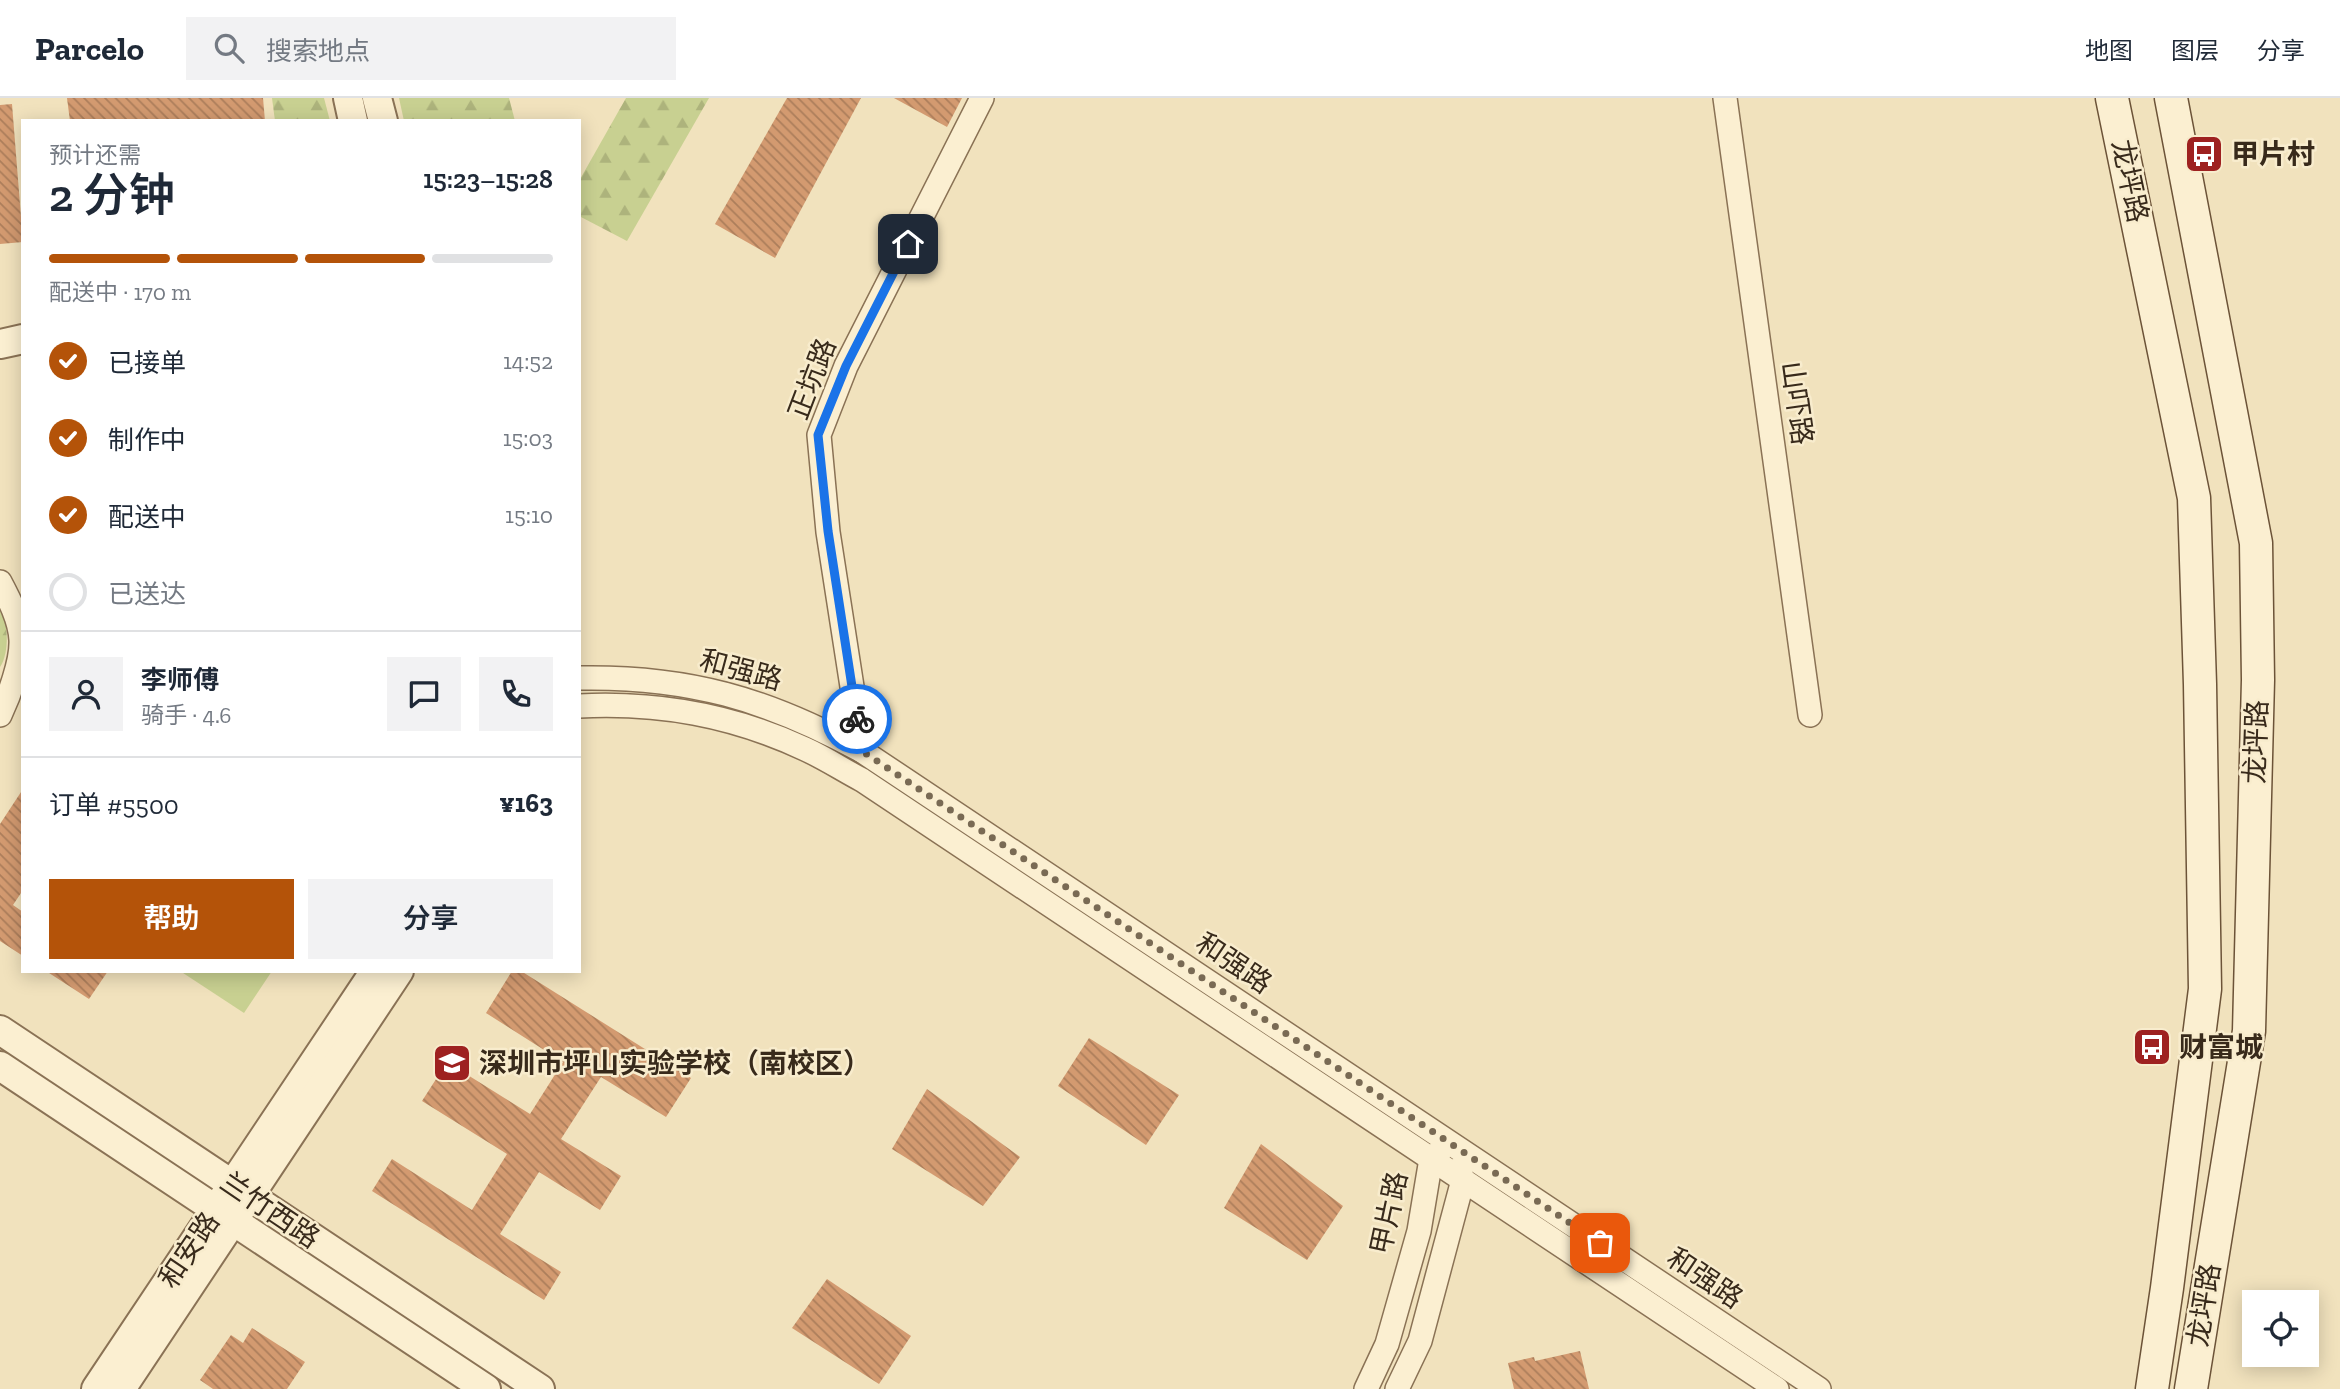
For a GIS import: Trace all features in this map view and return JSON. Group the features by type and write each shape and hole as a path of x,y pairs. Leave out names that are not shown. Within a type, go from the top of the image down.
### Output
{"main road":[{"name":"龙坪路","path":"2112,98 2194,498 2200,684 2205,989 2152,1389"},
{"name":"龙坪路","path":"2171,98 2256,543 2258,680 2249,1031 2191,1389"}],"street":[{"path":"348,98 353,119"},
{"path":"377,98 382,119"},
{"name":"正坑路","path":"862,751 828,531 818,435 846,366 982,98"},
{"name":"山吓路","path":"1725,98 1810,715"},
{"path":"0,344 21,339"},
{"path":"0,582 11,602 21,640 13,687 0,715"},
{"name":"和强路","path":"581,678 618,677 676,683 731,694 817,726 862,751 1819,1389"},
{"name":"和强路","path":"581,706 644,705 702,713 805,749 862,780 1777,1389"},
{"name":"和安路","path":"241,1190 374,973"},
{"name":"和安路","path":"96,1389 397,973"},
{"name":"兰竹西路","path":"0,1030 540,1389"},
{"name":"兰竹西路","path":"0,1066 486,1389"},
{"path":"1396,1389 1420,1341 1463,1180 1449,1142"},
{"name":"甲片路","path":"1366,1389 1387,1344 1419,1231 1431,1159 1449,1142"},
{"name":"和安路","path":"121,1389 225,1214"}],"green space":[{"path":"272,98 324,98 329,119 275,119"},
{"path":"399,98 509,98 514,119 404,119"},
{"path":"626,98 709,98 627,241 581,217 581,177"},
{"path":"0,605 7,636 0,667"},
{"path":"183,973 271,973 244,1013"}],"building":[{"path":"67,98 263,98 265,119 70,119"},
{"path":"787,98 861,98 775,258 715,224"},
{"path":"894,98 962,98 947,127"},
{"path":"12,104 21,242 0,244 0,105"},
{"path":"21,792 21,893 13,905 21,911 21,955 0,941 0,824"},
{"path":"49,973 107,973 89,999"},
{"path":"511,973 524,973 691,1078 666,1117 601,1077 561,1139 621,1176 600,1210 539,1172 500,1234 561,1272 544,1300 372,1191 392,1159 472,1210 507,1154 422,1101 447,1062 530,1114 563,1062 486,1013"},
{"path":"1089,1038 1179,1095 1146,1145 1058,1086"},
{"path":"927,1089 1020,1157 983,1206 892,1149"},
{"path":"1261,1144 1343,1206 1307,1260 1224,1208"},
{"path":"827,1279 911,1336 879,1384 792,1328"},
{"path":"252,1328 305,1362 287,1389 213,1389 200,1380 231,1335 243,1343"},
{"path":"1580,1351 1589,1389 1514,1389 1508,1363 1534,1357 1535,1361"}],"way so far":[{"path":"857,719 862,751 1600,1243"}],"place":[{"name":"甲片村","path":"2204,154"},
{"name":"财富城","path":"2152,1047"},
{"name":"深圳市坪山实验学校（南校区）","path":"452,1063"}],"route":[{"path":"857,719 828,531 818,435 846,366 908,244"}]}
